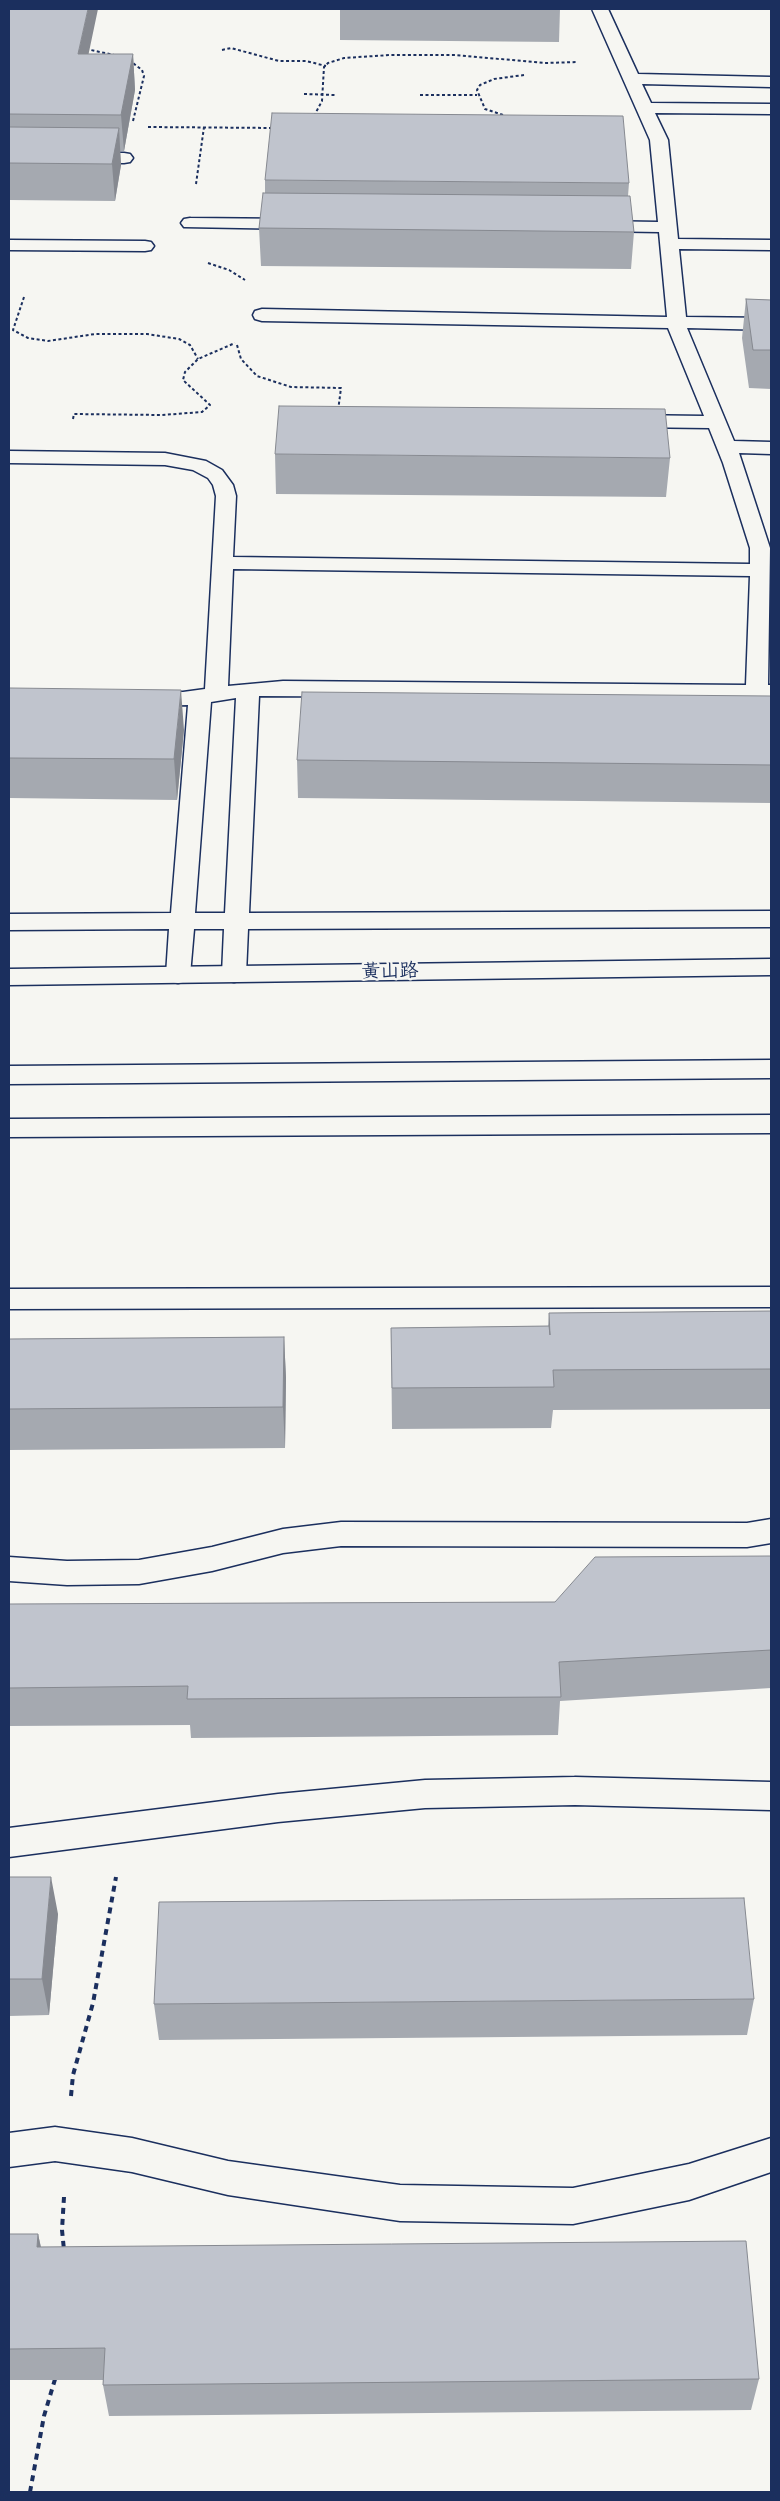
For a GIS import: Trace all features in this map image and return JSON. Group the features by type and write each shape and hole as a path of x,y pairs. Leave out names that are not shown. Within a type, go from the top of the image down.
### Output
{"main road":[{"path":"125,699 183,699 248,690 283,688 764,692 760,548 763,535 677,323 659,140 600,9"},
{"path":"632,79 771,82"},
{"path":"646,108 771,109"},
{"path":"9,157 124,158"},
{"path":"190,223 309,224"},
{"path":"578,226 771,245"},
{"path":"9,245 145,246"},
{"path":"262,315 771,324"},
{"path":"607,421 717,422"},
{"path":"726,447 771,448"},
{"path":"9,457 165,458 199,465 215,474 223,485 226,496 222,563 182,921 178,975"},
{"path":"222,563 761,570"},
{"path":"234,974 248,690"},
{"path":"9,922 771,919"},
{"name":"黄山路","path":"9,977 771,967"},
{"path":"9,1075 771,1069"},
{"path":"9,1128 771,1124"},
{"path":"9,1299 771,1297"},
{"path":"9,1569 67,1573 139,1572 212,1559 283,1541 341,1534 747,1535 771,1531"},
{"path":"9,1843 278,1808 425,1794 575,1791 771,1796"},
{"path":"9,2150 55,2144 132,2154 228,2178 400,2203 574,2206 689,2182 771,2155"}],"path":[{"path":"78,47 112,53 134,62 142,70 144,76 124,158"},
{"path":"222,50 230,48 279,61 306,62 326,66 344,58 455,54 560,63 624,62"},
{"path":"560,63 561,67"},
{"path":"312,118 320,107 326,66"},
{"path":"508,116 493,114 485,109 476,90 480,85 499,78 524,75"},
{"path":"304,94 335,95"},
{"path":"420,95 477,95"},
{"path":"132,127 278,128"},
{"path":"145,246 153,259 199,261 229,270 244,278 260,295 262,315"},
{"path":"24,297 12,330 28,338 48,341 95,334 147,334 179,339 190,345 198,358"},
{"path":"66,458 74,414 162,415 202,412 210,405 183,380 185,372 198,358 228,348 237,342 241,359 257,376 291,387 340,388 338,419"}],"building":[{"path":"9,9 88,9 78,54 133,54 121,115 9,114"},
{"path":"272,113 623,116 629,183 265,180"},
{"path":"9,127 119,128 112,164 9,163"},
{"path":"263,193 630,196 634,232 259,228"},
{"path":"746,299 771,300 771,350 753,350"},
{"path":"279,406 665,409 670,458 275,454"},
{"path":"9,688 181,690 174,759 9,758"},
{"path":"302,692 771,696 771,765 297,760"},
{"path":"771,1311 771,1369 553,1370 554,1387 392,1388 391,1328 549,1326 550,1335 549,1313"},
{"path":"284,1337 283,1407 9,1409 9,1339"},
{"path":"771,1556 771,1650 559,1662 561,1697 187,1699 188,1686 9,1688 9,1604 555,1602 595,1557"},
{"path":"9,1877 51,1877 42,1979 9,1979"},
{"path":"744,1898 754,1999 154,2004 159,1902"},
{"path":"9,2234 38,2234 37,2247 746,2241 759,2379 103,2385 105,2348 9,2349"}]}
